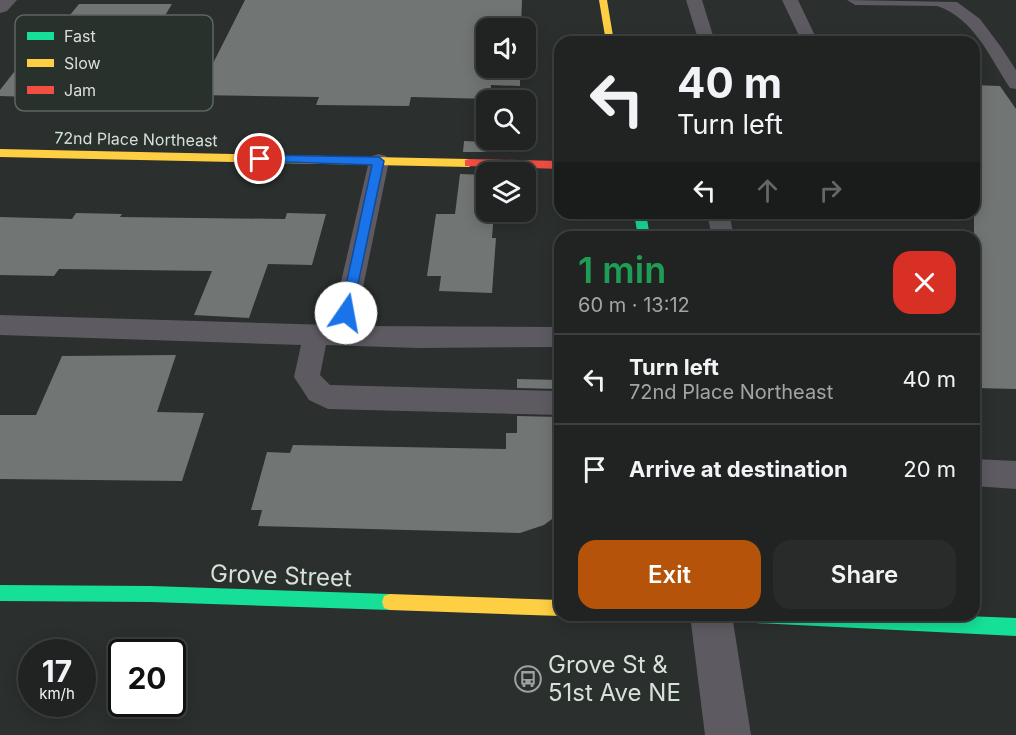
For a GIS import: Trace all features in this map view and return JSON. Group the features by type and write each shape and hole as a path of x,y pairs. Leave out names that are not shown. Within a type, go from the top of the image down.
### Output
{"street":[{"path":"0,7 7,0"},
{"path":"603,0 609,36"},
{"name":"72nd Place Northeast","path":"0,153 554,165"},
{"name":"Grove Street","path":"0,593 151,594 554,608"},
{"path":"712,621 728,735"},
{"path":"886,621 1016,627"}],"lane":[{"path":"694,0 705,36"},
{"path":"790,0 807,36"},
{"path":"855,0 940,1 961,10 973,21 1016,84"},
{"path":"379,161 329,336 307,377 318,392 328,397 554,403"},
{"path":"0,326 329,336 554,337"},
{"path":"980,473 1016,475"}],"building":[{"path":"245,0 522,0 521,18 476,18 476,78 520,78 520,86 491,85 491,90 476,90 476,99 411,97 409,106 316,105 319,97 213,95 213,63"},
{"path":"79,4 172,4 165,15 70,15"},
{"path":"15,71 15,97 0,96 0,90"},
{"path":"980,85 1000,86 1016,109 1016,389 980,388 980,231 974,231 974,219 980,219"},
{"path":"464,141 476,142 476,150 486,150 486,152 463,152"},
{"path":"460,174 476,175 476,222 493,222 492,238 496,238 492,293 439,291 441,276 427,276 436,214 455,214"},
{"path":"76,213 122,214 120,217 285,219 287,213 326,214 312,265 268,264 249,318 194,315 212,271 59,269 54,276 0,275 0,217 72,219"},
{"path":"176,355 157,412 204,413 182,481 0,479 0,415 36,415 62,356"},
{"path":"517,379 554,380 554,389 517,388"},
{"path":"517,416 554,417 554,518 544,525 520,533 258,526 262,510 251,510 267,452 290,453 293,445 506,449 506,433 517,433"}],"traffic: fast":[{"path":"641,219 643,231"},
{"path":"0,593 151,594 390,602"},
{"path":"886,621 1016,627"}],"traffic: slow":[{"path":"603,0 609,36"},
{"path":"0,153 469,163"},
{"path":"390,602 554,608"}],"traffic: jam":[{"path":"469,163 554,165"}],"place":[{"name":"Grove St & 51st Ave NE","path":"528,679"}],"route":[{"path":"260,159 379,161 346,313"}]}
